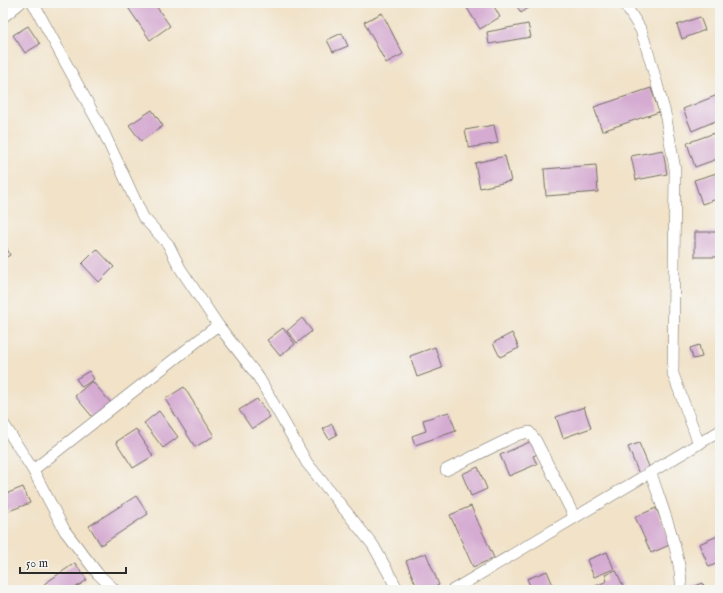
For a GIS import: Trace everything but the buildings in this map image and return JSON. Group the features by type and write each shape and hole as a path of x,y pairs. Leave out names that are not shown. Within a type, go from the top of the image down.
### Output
{"street":[{"path":"3,17 20,3"},
{"path":"33,3 104,133 143,217 168,244 180,268 218,325 259,378 307,463 373,545 398,590"},
{"path":"624,3 641,30 650,59 665,113 675,169 673,374 699,444"},
{"path":"33,470 218,325"},
{"path":"3,423 33,470 65,531 98,574 115,590"},
{"path":"453,590 574,516 651,473 720,431"},
{"path":"446,470 517,435 529,432 536,441 574,516"},
{"path":"651,473 670,532 681,579 681,590"}]}
